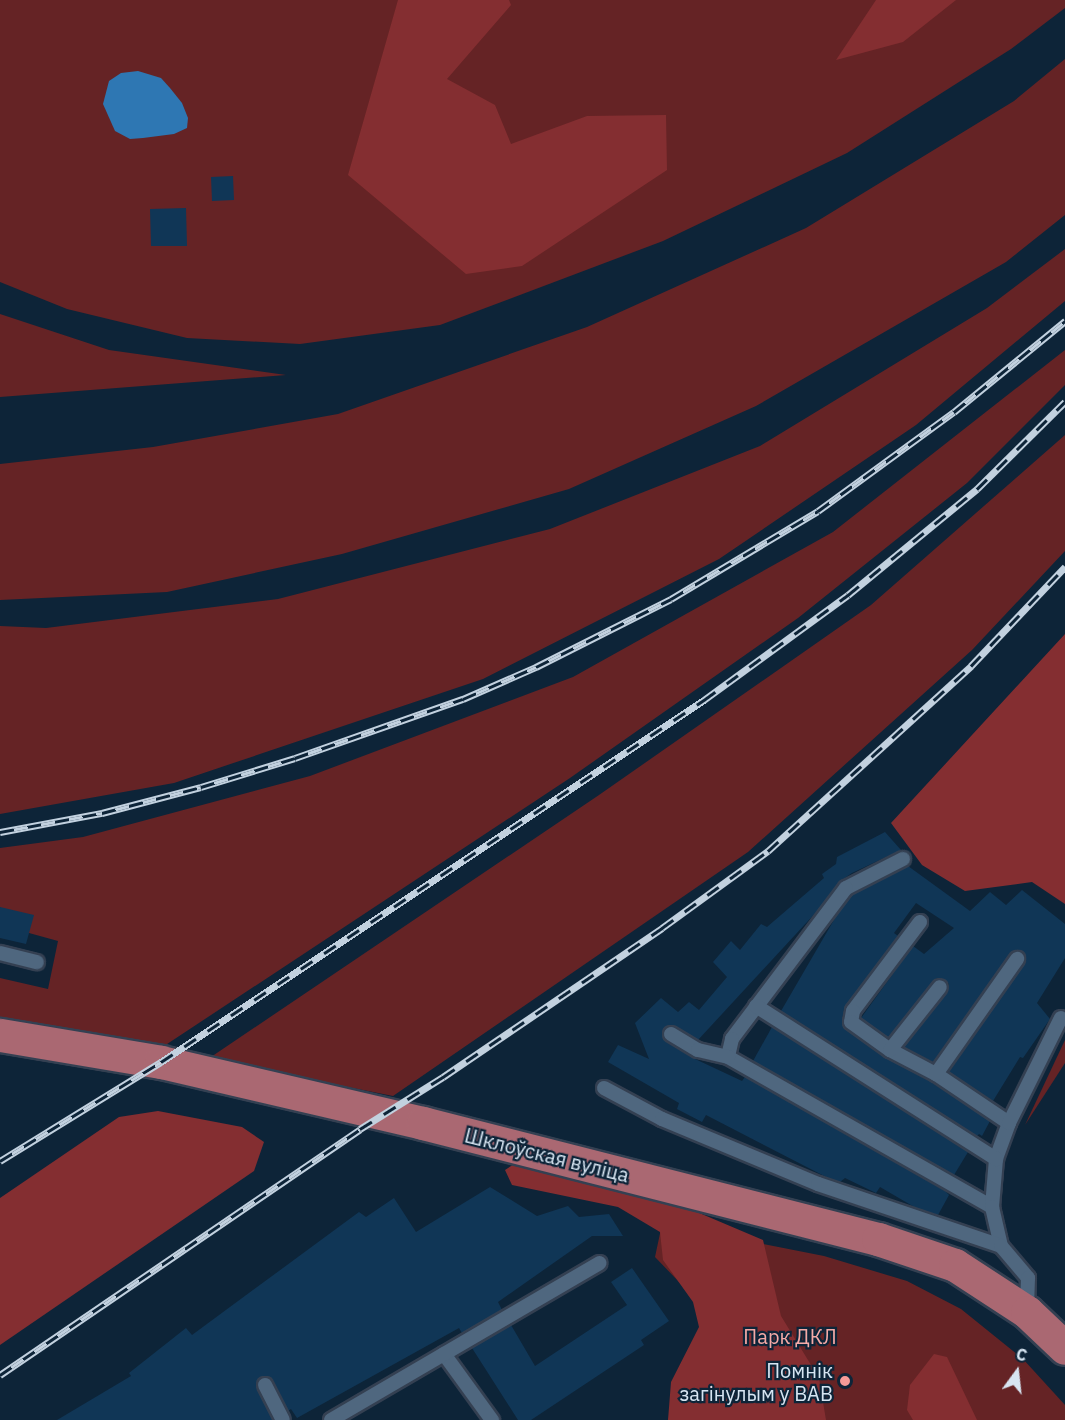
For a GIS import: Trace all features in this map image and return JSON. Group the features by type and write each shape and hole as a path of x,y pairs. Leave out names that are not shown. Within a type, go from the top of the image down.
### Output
{"main road":[{"name":"Шклоўская вуліца","path":"0,1035 161,1062 423,1123 878,1239 955,1265 1027,1312 1065,1348"}],"lane":[{"path":"728,1057 732,1039 846,888 903,859"},
{"path":"920,922 853,1011 850,1022 891,1050 936,1074 1009,1123"},
{"path":"0,953 37,962"},
{"path":"936,1074 1017,960"},
{"path":"891,1050 940,987"},
{"path":"756,1006 996,1159"},
{"path":"1027,1312 1028,1278 1001,1246 993,1207 996,1159 1009,1123 1061,1018"},
{"path":"671,1034 698,1050 728,1057 993,1207"},
{"path":"604,1088 662,1119 818,1184 1001,1246"},
{"path":"331,1420 600,1263"},
{"path":"444,1354 492,1420"},
{"path":"265,1385 283,1420"}],"green space":[{"path":"0,0 1065,0 1065,8 1011,49 847,153 663,241 440,325 300,344 187,338 67,309 0,282"},
{"path":"398,0 509,0 511,5 447,79 495,105 511,144 587,116 666,115 667,170 522,266 466,274 348,175"},
{"path":"876,0 956,0 903,42 836,60"},
{"path":"1065,59 1065,215 1006,262 756,406 569,489 342,554 167,592 0,600 0,464 153,447 338,414 587,327 806,228 1014,101"},
{"path":"1065,249 1065,301 916,425 719,559 483,679 174,783 0,814 0,626 46,628 278,599 550,529 760,446 987,308"},
{"path":"0,314 109,350 286,375 0,397"},
{"path":"1065,350 1065,385 967,483 798,618 570,778 155,1052 0,1019 0,978 48,989 58,941 29,933 0,907 0,848 83,837 310,776 573,677 833,532"},
{"path":"1065,435 1065,551 972,650 748,852 393,1096 208,1059 599,795 871,605"},
{"path":"1065,634 1065,904 1032,882 965,891 922,865 891,823"},
{"path":"1065,1040 1065,1063 1025,1125"},
{"path":"158,1111 242,1127 264,1142 254,1171 0,1345 0,1198 119,1117"},
{"path":"514,1164 697,1212 763,1240 781,1316 819,1378 826,1420 668,1420 671,1382 699,1327 693,1302 663,1260 660,1232 618,1207 512,1185 505,1170"},
{"name":"Парк ДКЛ","path":"662,1224 824,1256 907,1281 961,1309 1023,1359 1065,1405 1065,1420 668,1420 706,1310 655,1257"},
{"path":"934,1354 947,1357 977,1420 913,1420 907,1410 910,1385"}],"water":[{"path":"138,71 161,78 170,88 182,103 188,118 187,128 174,134 130,139 115,131 103,104 109,81 121,73"}],"building":[{"path":"233,176 234,200 212,201 211,177"},
{"path":"186,208 187,246 151,246 150,209"},
{"path":"885,832 901,850 852,873 839,882 820,908 698,1040 672,1025 664,1029 662,1034 666,1042 693,1058 742,1081 745,1077 945,1191 949,1195 938,1215 916,1208 880,1187 876,1193 845,1178 840,1182 830,1179 706,1115 702,1122 677,1109 679,1103 608,1062 618,1045 649,1059 635,1023 661,998 678,1012 689,1002 699,1010 727,977 713,962 731,941 740,950 761,924 767,927 824,878 822,874 836,864 837,857"},
{"path":"908,866 970,911 990,892 1006,905 1022,890 1065,924 1065,958 1037,1003 1050,1019 1023,1058 1020,1057 993,1101 949,1072 1024,964 1025,956 1022,951 1014,951 1010,954 933,1062 904,1047 947,993 949,984 945,980 937,978 933,981 888,1038 861,1018 913,946 924,954 954,928 916,903 894,933 898,936 844,1009 842,1021 846,1029 885,1057 931,1082 990,1121 982,1136 979,1134 977,1136 781,1011 838,913 852,895"},
{"path":"0,907 34,915 26,944 0,938"},
{"path":"772,1027 968,1152 954,1175 753,1061"},
{"path":"490,1187 537,1216 568,1206 579,1217 609,1214 623,1236 592,1236 498,1302 502,1310 462,1333 459,1328 297,1418 291,1409 288,1411 273,1380 265,1376 258,1380 256,1385 273,1420 57,1420 131,1376 129,1373 186,1328 192,1335 359,1212 366,1217 394,1198 416,1232"},
{"path":"632,1268 669,1321 641,1340 644,1345 531,1420 518,1420 472,1348 511,1325 535,1366 627,1305 611,1282"}],"railway":[{"path":"0,832 102,813 201,787 295,758 463,699 536,667 671,599 818,511 954,412 1065,321"},
{"path":"0,1161 161,1062 704,700 848,595 977,489 1065,402"},
{"path":"0,1375 360,1129 443,1077 662,928 768,851 971,666 1065,567"}],"place":[{"name":"Помнік загінулым у ВАВ","path":"845,1381"}]}
